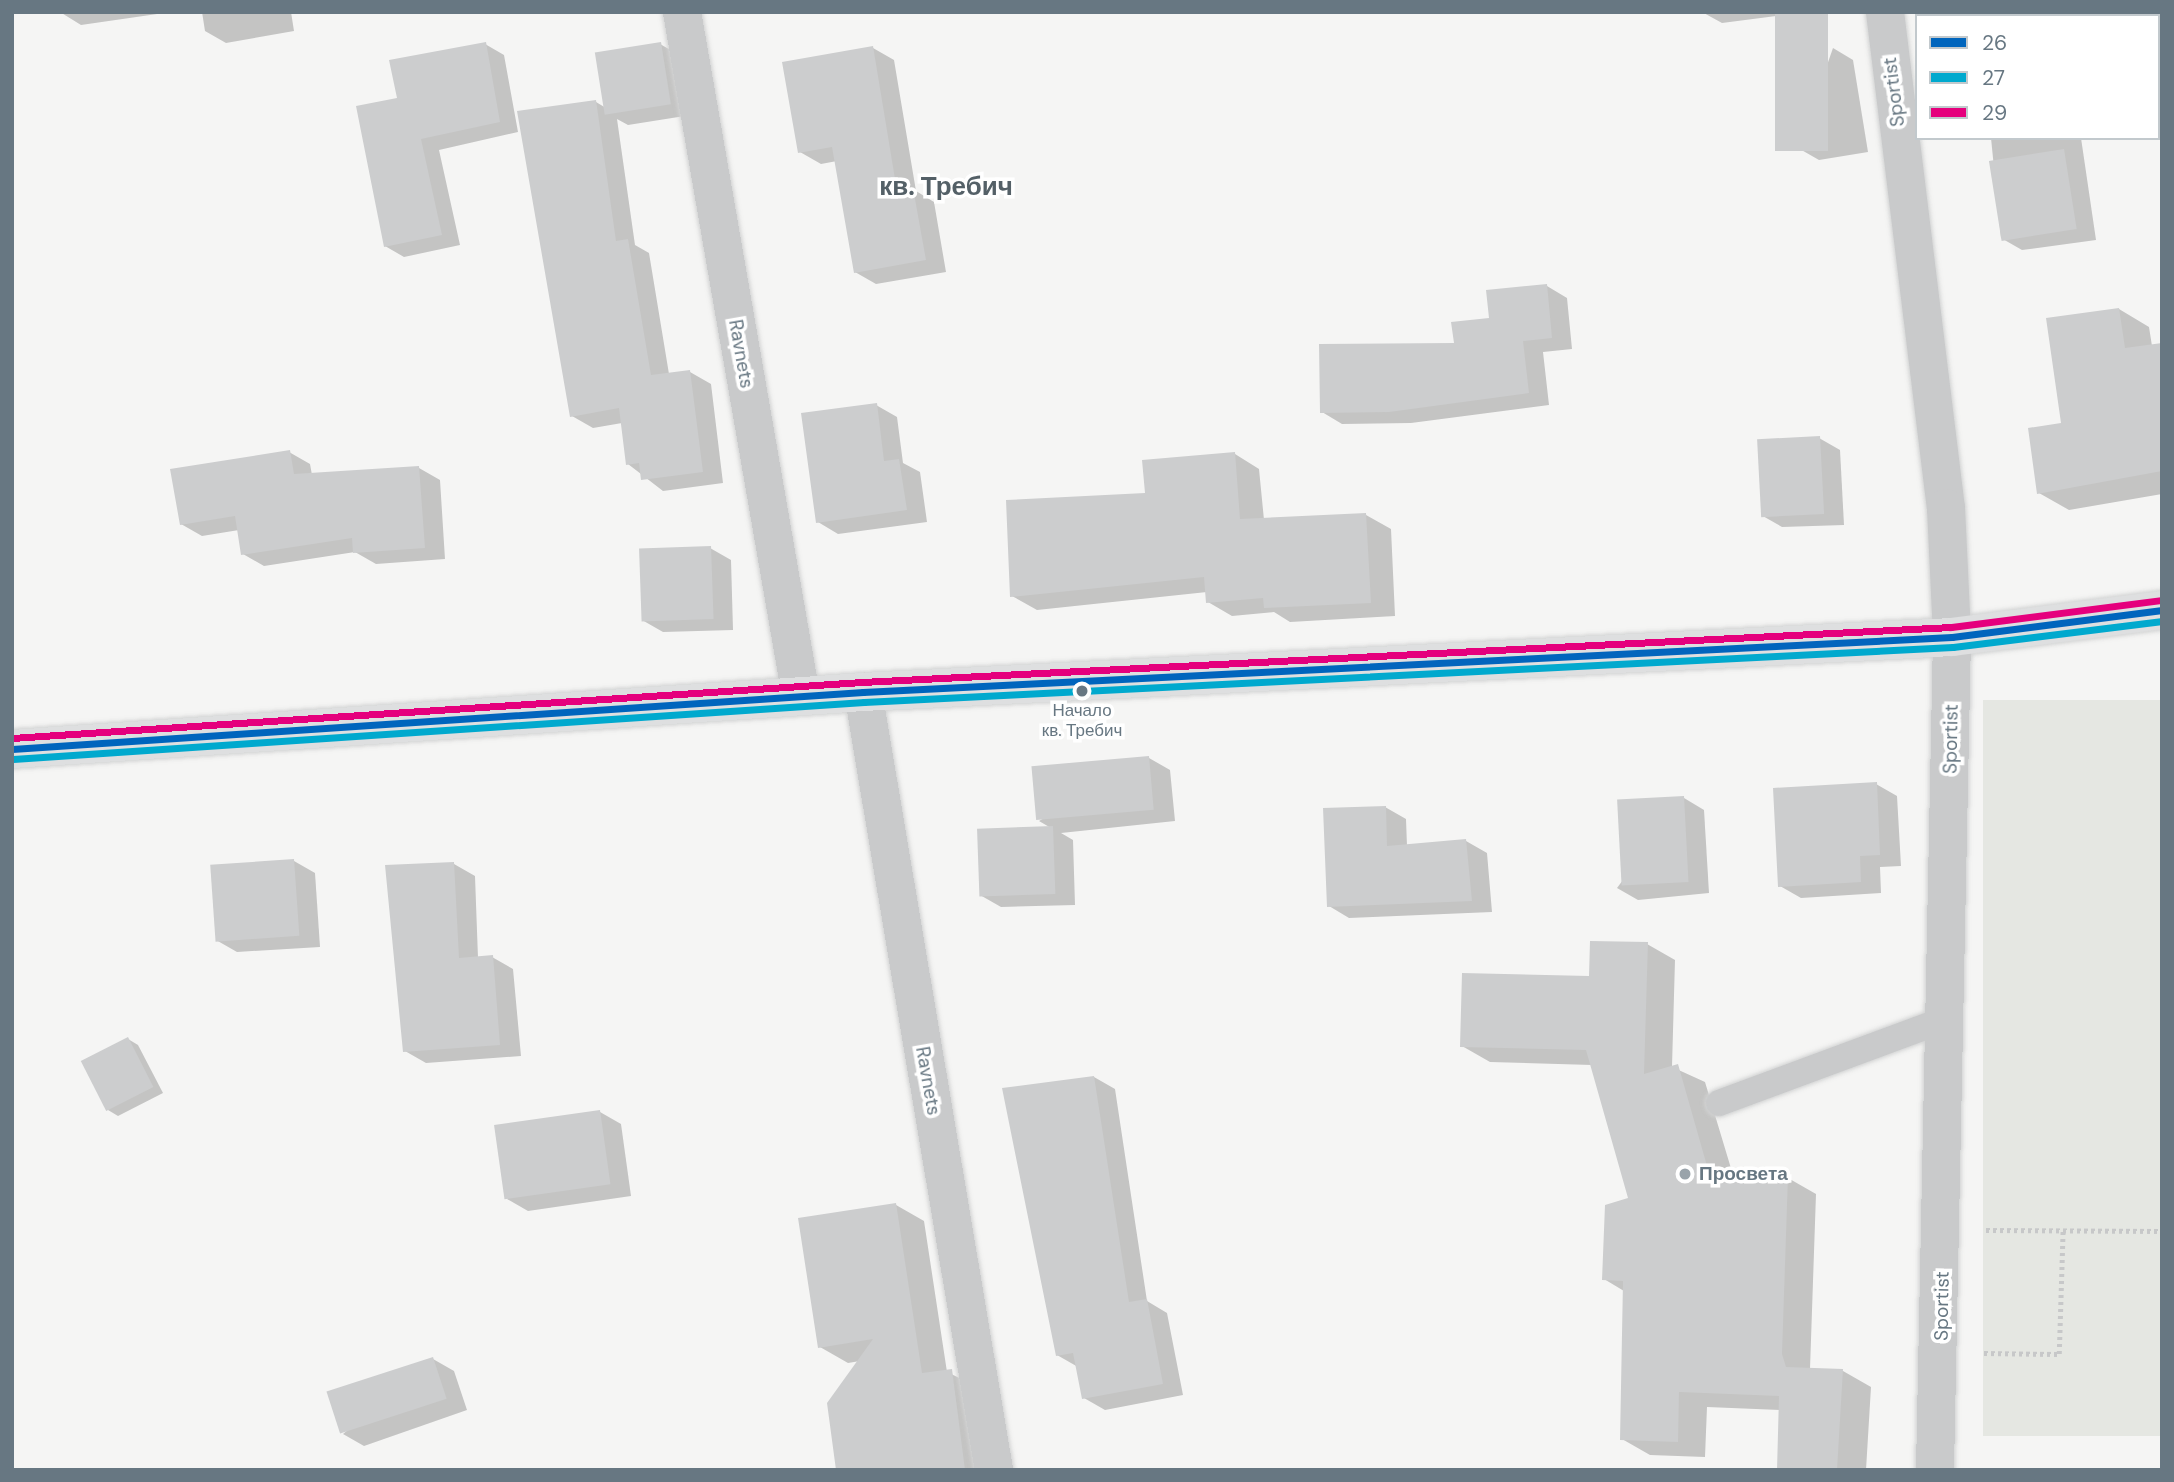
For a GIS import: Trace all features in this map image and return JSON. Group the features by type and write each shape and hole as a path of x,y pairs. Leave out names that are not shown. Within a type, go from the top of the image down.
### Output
{"main road":[{"path":"12,749 863,692 1952,637 2162,610"}],"street":[{"name":"Ravnets","path":"682,12 801,696"},
{"name":"Sportist","path":"1885,12 1946,508 1952,637 1941,1352 1935,1470"},
{"name":"Ravnets","path":"863,692 994,1470"}],"lane":[{"path":"1719,1103 1946,1019"}],"path":[{"path":"1943,1230 2162,1231"},
{"path":"1941,1352 2059,1354 2063,1230"}],"shaded area":[{"path":"1983,700 2162,700 2162,1436 1983,1436"}],"building":[{"path":"1775,12 1828,12 1828,151 1775,151"},
{"path":"486,42 500,122 421,139 442,235 384,247 356,106 397,98 389,60"},
{"path":"661,42 671,104 605,115 595,52"},
{"path":"873,46 897,191 913,188 926,260 854,273 832,147 798,153 782,62"},
{"path":"596,100 616,241 628,239 651,375 690,370 703,472 641,480 639,463 626,465 619,408 570,417 517,111"},
{"path":"2064,149 2077,229 2002,241 1989,161"},
{"path":"1547,284 1552,338 1523,341 1529,393 1389,412 1320,413 1319,344 1454,343 1451,322 1489,318 1486,290"},
{"path":"2119,308 2125,348 2162,343 2162,471 2037,494 2028,428 2061,423 2046,318"},
{"path":"877,403 884,461 899,459 907,510 816,523 801,413"},
{"path":"1820,436 1824,514 1761,517 1757,439"},
{"path":"290,450 294,474 419,466 425,548 353,553 352,538 241,555 235,516 180,525 170,469"},
{"path":"1235,452 1240,519 1366,513 1371,603 1264,608 1263,598 1206,603 1204,577 1010,597 1006,500 1145,493 1142,460"},
{"path":"711,546 714,619 642,621 639,549"},
{"path":"1149,756 1154,810 1036,820 1031,766"},
{"path":"1877,782 1880,855 1860,856 1861,882 1778,887 1773,788"},
{"path":"1684,796 1689,882 1622,885 1617,800"},
{"path":"1386,806 1387,846 1466,839 1472,901 1327,907 1323,808"},
{"path":"1053,826 1055,894 979,897 977,829"},
{"path":"294,859 299,936 216,942 210,865"},
{"path":"454,862 459,958 493,955 500,1045 403,1052 385,865"},
{"path":"1590,941 1648,942 1644,1074 1678,1064 1709,1173 1788,1176 1782,1354 1786,1367 1843,1369 1837,1470 1777,1470 1779,1396 1679,1392 1678,1442 1620,1440 1623,1281 1602,1280 1605,1205 1628,1198 1586,1050 1460,1047 1462,973 1589,976"},
{"path":"128,1037 153,1087 106,1111 81,1061"},
{"path":"1094,1076 1129,1302 1147,1299 1163,1384 1082,1399 1073,1353 1056,1356 1002,1088"},
{"path":"600,1110 610,1184 504,1199 494,1125"},
{"path":"896,1203 922,1373 952,1369 965,1470 836,1470 827,1403 873,1339 818,1348 798,1218"},
{"path":"433,1357 447,1399 340,1433 326,1392"}],"transit line":[{"name":"29","path":"12,738 862,682 1951,627 2161,600"},
{"name":"26","path":"12,749 863,692 1952,637 2162,610"},
{"name":"27","path":"13,759 864,702 1953,647 2162,621"}],"place":[{"name":"Начало кв. Требич","path":"1082,691"},
{"name":"Просвета","path":"1685,1174"}],"district":[{"name":"кв. Требич","path":"946,187"}]}
